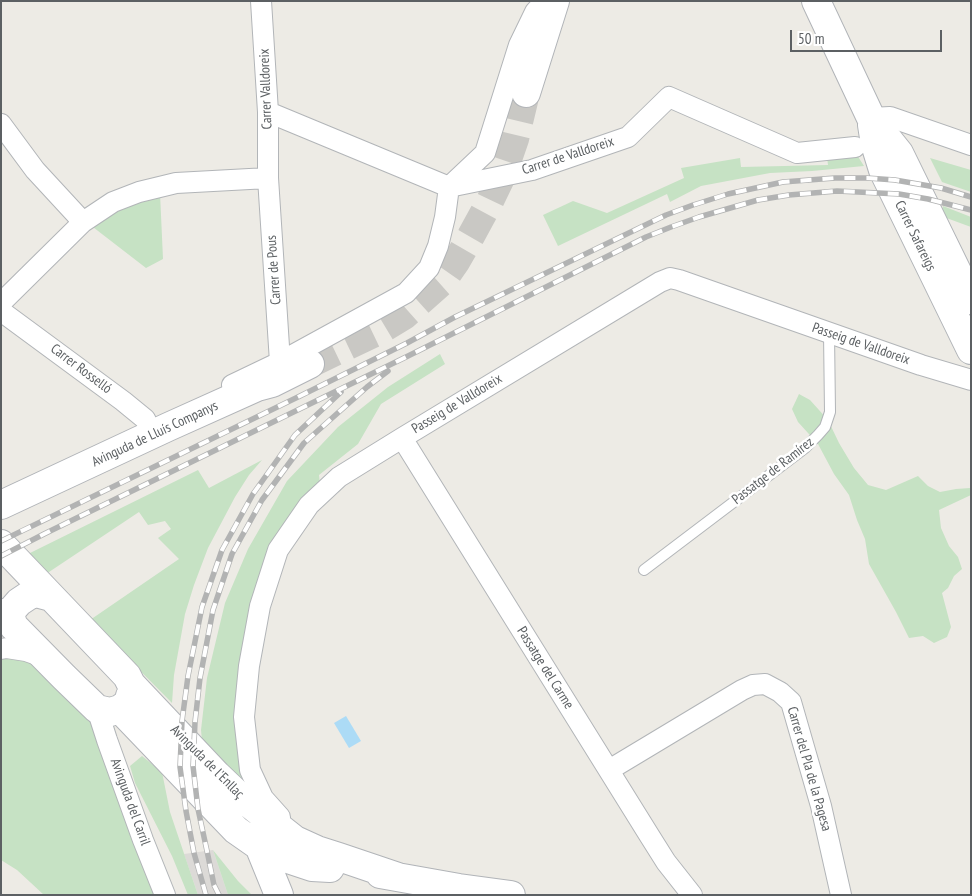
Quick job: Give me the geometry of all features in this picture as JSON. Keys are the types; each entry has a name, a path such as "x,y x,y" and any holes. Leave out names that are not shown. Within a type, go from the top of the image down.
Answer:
{"street":[{"name":"Carrer Valldoreix","path":"261,1 268,112 268,178"},
{"path":"161,431 175,413 280,362 406,292 429,268 438,246 449,187 485,153 519,45 535,12 545,1"},
{"path":"526,93 555,1"},
{"name":"Carrer Safareigs","path":"816,1 871,118 899,153 971,300"},
{"name":"Carrer de Valldoreix","path":"449,187 532,170 628,137 669,97 797,154 855,148"},
{"path":"268,112 449,187"},
{"path":"871,118 890,117 971,145"},
{"name":"Carrer Safareigs","path":"871,118 883,170 971,350"},
{"path":"1,124 36,170 83,222"},
{"path":"1,303 83,222 113,202 139,192 176,184 268,178"},
{"name":"Carrer de Pous","path":"268,178 280,362"},
{"name":"Passeig de Valldoreix","path":"320,859 263,798 250,770 244,717 249,666 260,606 278,550 309,505 339,477 660,282 670,278 921,365 971,380"},
{"name":"Carrer Rosselló","path":"1,311 161,431"},
{"name":"Avinguda de Lluís Companys","path":"1,506 310,364"},
{"name":"Passatge del Carme","path":"402,438 666,862 692,895"},
{"name":"Avinguda de l'Enllaç","path":"1,544 127,676 131,684 237,794 320,859 371,872 458,888 511,895"},
{"name":"Avinguda de l'Enllaç","path":"51,596 36,593 28,596 7,621 45,658 108,709 236,830 258,845 288,859 312,867 320,859"},
{"path":"108,709 128,702 131,684"},
{"name":"Carrer del Pla de la Pagesa","path":"609,770 742,690 765,684 780,692 791,702 822,806 841,895"},
{"name":"Avinguda del Carril","path":"108,709 143,840 165,895"},
{"path":"237,794 279,895"},
{"path":"228,822 252,870 269,895"},
{"path":"288,895 291,880 320,859"}],"lane":[{"name":"Passatge de Ramírez","path":"644,570 805,448 825,427 830,412 829,333"}],"shaded area":[{"path":"213,850 228,895 198,895 184,854"}],"green space":[{"path":"857,155 864,166 770,173 701,186 670,202 667,194 558,246 543,215 573,201 607,213 684,178 681,168 740,158 741,167 828,165 827,157"},
{"path":"930,158 971,170 971,192 942,182"},
{"path":"160,193 163,259 146,268 89,224 114,207"},
{"path":"943,206 971,217 971,227 941,216"},
{"path":"440,354 445,364 381,404 358,444 319,475 320,484 308,498 239,683 256,797 203,751 201,730 207,678 225,603 248,549 287,481 338,427 388,387"},
{"path":"799,394 810,400 828,420 854,468 868,485 886,490 918,476 928,486 940,492 970,488 971,495 939,510 941,528 949,546 958,557 962,569 954,576 948,588 942,593 951,627 947,637 934,643 923,636 909,638 869,564 865,539 849,495 834,474 818,444 798,422 792,409"},
{"path":"262,460 249,475 235,497 208,548 194,585 185,614 174,675 172,703 90,620 179,559 158,538 171,529 165,521 148,525 139,512 46,574 28,554 198,470 209,488"},
{"path":"1,649 15,649 81,696 165,895 44,895 17,870 1,860"},
{"path":"142,756 162,772 170,812 198,895 188,895 172,856 135,783 130,766"},
{"path":"213,850 238,881 252,895 228,895"}],"water":[{"path":"346,716 361,741 349,748 334,723"}],"tunnel":[{"path":"310,364 379,331 404,316 442,282 471,236 503,174 515,139 526,93"}],"railway":[{"path":"1,541 300,396 455,317 666,215 693,205 728,194 783,182 835,178 895,180 941,188 971,197"},
{"path":"1,556 646,237 699,217 758,200 837,191 899,194 971,210"},
{"path":"219,895 214,885 198,809 193,766 200,678 213,610 232,554 262,500 304,443 367,387 388,371"},
{"path":"206,895 194,853 180,767 182,721 188,676 202,607 222,550 253,494 295,435 341,392"}]}
